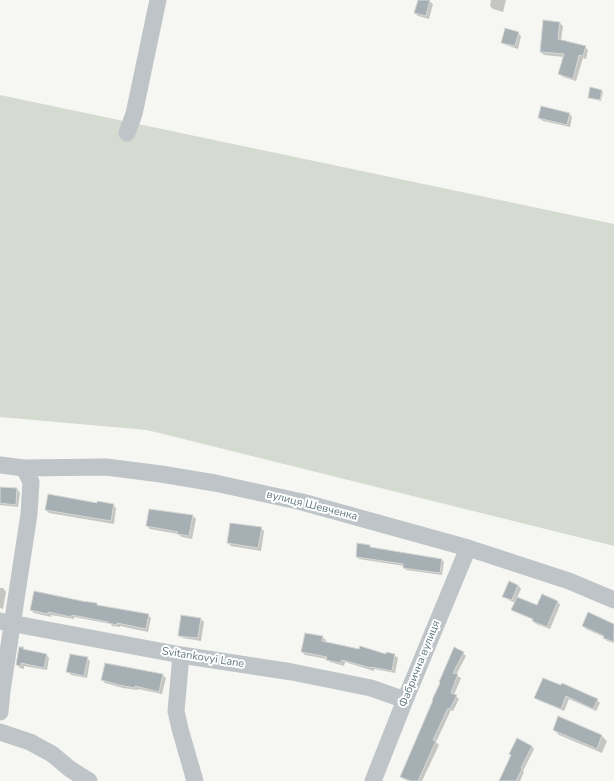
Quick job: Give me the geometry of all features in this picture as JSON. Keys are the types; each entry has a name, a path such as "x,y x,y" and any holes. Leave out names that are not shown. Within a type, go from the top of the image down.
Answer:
{"street":[{"path":"127,133 134,114 158,0"},
{"name":"вулиця Шевченка","path":"0,465 24,468 106,467 215,483 302,502 468,548 569,581 614,600"},
{"path":"0,712 6,622 29,514 32,482 24,468"},
{"name":"Фабрична вулиця","path":"373,781 468,548"},
{"name":"Svitankovyi Lane","path":"6,622 181,655 299,673 371,688 405,700"},
{"path":"181,655 176,711 195,781"},
{"path":"0,732 30,742 52,754 90,781"}],"shaded area":[{"path":"0,95 614,224 614,546 147,430 0,417"}],"building":[{"path":"418,0 430,0 426,16 414,13"},
{"path":"543,20 560,22 558,39 586,46 583,56 579,55 573,79 558,74 564,54 540,52"},
{"path":"505,28 519,32 515,46 501,43"},
{"path":"590,87 602,90 600,100 588,98"},
{"path":"541,106 570,113 567,125 538,118"},
{"path":"0,487 17,488 16,505 0,503"},
{"path":"48,494 97,503 97,501 114,504 111,521 45,510"},
{"path":"149,509 193,515 189,536 177,534 178,532 146,526"},
{"path":"230,523 262,527 258,548 227,543"},
{"path":"357,543 370,545 370,547 442,559 440,573 403,568 403,564 356,557"},
{"path":"509,581 518,585 512,600 502,597"},
{"path":"34,591 97,603 97,605 149,614 146,629 117,623 117,625 72,615 71,617 30,610"},
{"path":"542,594 558,601 547,627 532,621 533,619 511,610 517,597 537,605"},
{"path":"588,612 614,624 614,642 603,638 604,636 582,626"},
{"path":"181,615 201,618 198,638 178,636"},
{"path":"305,633 323,636 322,641 359,649 360,646 386,654 386,652 395,654 392,671 371,668 342,660 341,663 326,660 327,657 301,652"},
{"path":"19,647 24,647 23,649 47,654 44,668 21,663 21,666 16,665"},
{"path":"454,647 464,652 453,673 458,674 451,693 457,695 450,709 448,708 433,740 436,741 418,781 411,781 400,777 433,700"},
{"path":"70,654 88,657 84,676 66,672"},
{"path":"105,663 163,674 159,692 135,686 135,688 119,685 101,680"},
{"path":"543,678 561,685 562,683 598,699 593,709 566,696 561,709 534,698"},
{"path":"558,716 602,735 597,749 553,730"},
{"path":"517,738 532,746 516,781 499,781 511,755 509,754"}]}
